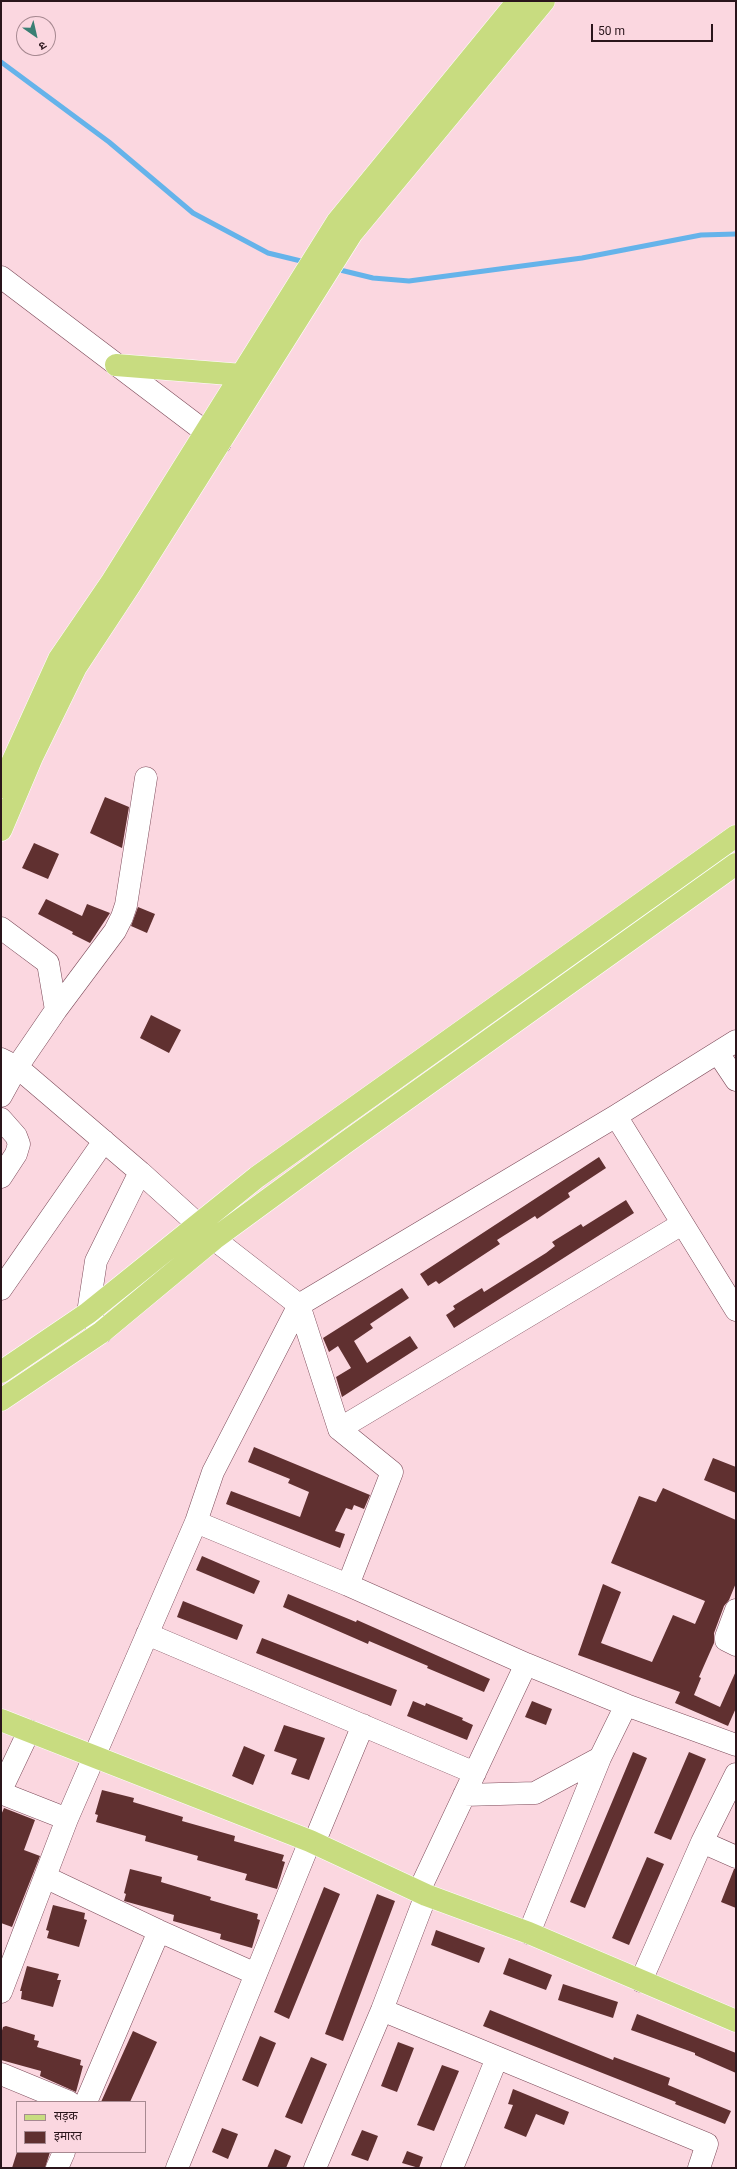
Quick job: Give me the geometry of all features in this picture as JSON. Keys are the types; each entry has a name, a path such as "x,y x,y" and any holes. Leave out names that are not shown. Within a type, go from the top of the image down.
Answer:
{"main road":[{"path":"1,787 59,659 212,438 344,228 518,1"},
{"path":"344,228 544,1"},
{"path":"116,365 252,376"},
{"path":"1,830 32,757 76,667 212,438"},
{"path":"1,1372 88,1312 257,1176 736,836"},
{"path":"1,1400 102,1332 214,1239 550,996 736,864"},
{"path":"1,1720 312,1842 423,1893 529,1933 736,2021"}],"street":[{"path":"1,277 212,438"},
{"path":"1,1096 9,1063 56,1010 115,931 122,917 126,905 146,778"},
{"path":"1,928 48,963 56,1010"},
{"path":"537,978 550,996"},
{"path":"3,1980 93,1757 196,1522 213,1472 299,1305 616,1116 727,1047 736,1080"},
{"path":"9,1063 104,1141 196,1224 299,1305 339,1429 392,1472 348,1585"},
{"path":"616,1116 736,1310"},
{"path":"1,1119 16,1136 19,1144 16,1154 1,1177"},
{"path":"1,1289 104,1141"},
{"path":"102,1332 88,1312 96,1261 140,1172"},
{"path":"339,1429 682,1224"},
{"path":"196,1522 348,1585 526,1664 626,1705 736,1744"},
{"path":"736,1610 726,1640 736,1645"},
{"path":"148,1634 475,1773"},
{"path":"314,2168 382,2010 423,1893 464,1795 526,1664"},
{"path":"529,1933 600,1758 626,1705"},
{"path":"177,2168 256,1974 363,1725"},
{"path":"29,1731 1,1792 67,1819"},
{"path":"464,1795 535,1793 600,1758"},
{"path":"641,1981 702,1842 736,1774"},
{"path":"702,1842 736,1857"},
{"path":"45,1877 159,1931 256,1974"},
{"path":"86,2101 159,1931"},
{"path":"382,2010 707,2144 699,2168"},
{"path":"452,2168 497,2058"},
{"path":"1,2074 67,2101"},
{"path":"57,2168 64,2153"}],"building":[{"path":"105,797 129,807 122,848 90,833"},
{"path":"34,843 59,854 48,879 22,868"},
{"path":"46,899 82,916 87,904 110,913 90,943 72,934 73,932 38,914"},
{"path":"138,907 155,914 147,933 131,926"},
{"path":"151,1015 181,1030 169,1053 140,1038"},
{"path":"599,1157 606,1168 568,1193 570,1197 537,1219 535,1216 497,1240 500,1244 439,1284 436,1281 428,1286 420,1274"},
{"path":"626,1200 634,1213 454,1328 446,1315 455,1309 453,1306 482,1288 484,1292 546,1253 555,1246 552,1242 581,1224 583,1227"},
{"path":"402,1288 409,1298 370,1324 373,1328 354,1341 367,1363 410,1336 418,1348 342,1397 336,1377 351,1368 338,1346 329,1352 323,1338"},
{"path":"254,1447 370,1495 364,1509 354,1505 352,1510 346,1508 335,1531 345,1534 340,1548 226,1504 231,1491 300,1517 309,1492 288,1483 290,1479 248,1462"},
{"path":"713,1458 736,1467 736,1493 704,1480"},
{"path":"663,1488 736,1520 736,1583 729,1600 724,1606 714,1633 714,1643 699,1677 701,1678 694,1695 720,1707 736,1671 736,1708 728,1726 675,1703 680,1692 578,1655 603,1584 621,1592 601,1643 652,1662 673,1615 695,1624 705,1601 611,1563 639,1496 656,1502"},
{"path":"202,1556 260,1581 254,1594 196,1570"},
{"path":"288,1594 356,1622 357,1620 490,1679 484,1692 369,1641 368,1644 283,1607"},
{"path":"183,1601 243,1625 237,1640 177,1617"},
{"path":"262,1638 397,1690 391,1706 256,1653"},
{"path":"413,1701 425,1706 426,1703 463,1718 462,1720 473,1725 467,1740 407,1716"},
{"path":"532,1701 552,1709 546,1725 525,1717"},
{"path":"284,1725 325,1738 309,1780 291,1774 297,1759 274,1751"},
{"path":"244,1746 265,1755 253,1785 232,1776"},
{"path":"633,1752 647,1758 585,1908 570,1902"},
{"path":"689,1752 706,1759 671,1840 654,1833"},
{"path":"102,1790 134,1798 133,1802 183,1817 182,1821 235,1836 234,1841 284,1855 282,1861 285,1862 277,1889 245,1880 247,1874 197,1860 198,1856 145,1841 146,1836 96,1822 98,1815 95,1814"},
{"path":"4,1808 35,1820 24,1850 40,1856 12,1927 1,1923 1,1815"},
{"path":"647,1857 664,1864 629,1945 612,1938"},
{"path":"130,1869 162,1877 161,1882 211,1897 210,1900 258,1914 257,1919 260,1920 252,1948 220,1939 221,1934 173,1921 174,1915 124,1901 126,1894 124,1893"},
{"path":"734,1869 736,1869 736,1908 721,1902"},
{"path":"324,1887 340,1894 289,2019 274,2012"},
{"path":"377,1894 395,1901 343,2041 325,2034"},
{"path":"53,1905 85,1913 84,1919 87,1920 79,1947 47,1938 49,1931 46,1930"},
{"path":"436,1930 485,1948 479,1963 431,1945"},
{"path":"509,1958 552,1975 546,1990 503,1974"},
{"path":"27,1966 59,1974 57,1980 61,1980 53,2007 21,1999 22,1991 20,1991"},
{"path":"563,1984 618,2002 613,2018 558,2000"},
{"path":"490,2010 613,2060 614,2057 670,2078 668,2085 731,2111 725,2124 675,2104 676,2102 483,2026"},
{"path":"637,2014 736,2053 736,2073 695,2055 695,2053 631,2030"},
{"path":"6,2026 35,2035 34,2040 39,2041 37,2047 81,2060 80,2065 83,2066 76,2092 40,2076 41,2071 1,2060 1,2034 3,2027"},
{"path":"133,2031 157,2042 130,2101 101,2101"},
{"path":"260,2036 276,2043 258,2087 242,2080"},
{"path":"398,2042 414,2048 397,2092 381,2086"},
{"path":"311,2057 327,2064 302,2124 285,2117"},
{"path":"442,2065 459,2071 434,2131 417,2125"},
{"path":"513,2089 569,2112 564,2125 536,2114 526,2137 504,2128 513,2105 508,2104"},
{"path":"222,2128 238,2134 228,2159 212,2152"},
{"path":"362,2130 378,2136 368,2161 351,2155"},
{"path":"275,2149 291,2156 286,2168 267,2168"},
{"path":"407,2151 423,2157 419,2168 402,2163"},
{"path":"17,2153 50,2153 45,2168 12,2168"}],"waterway":[{"path":"1,62 109,142 193,213 268,253 305,262"},
{"path":"336,269 373,278 409,281 582,258 701,235 736,234"}]}
